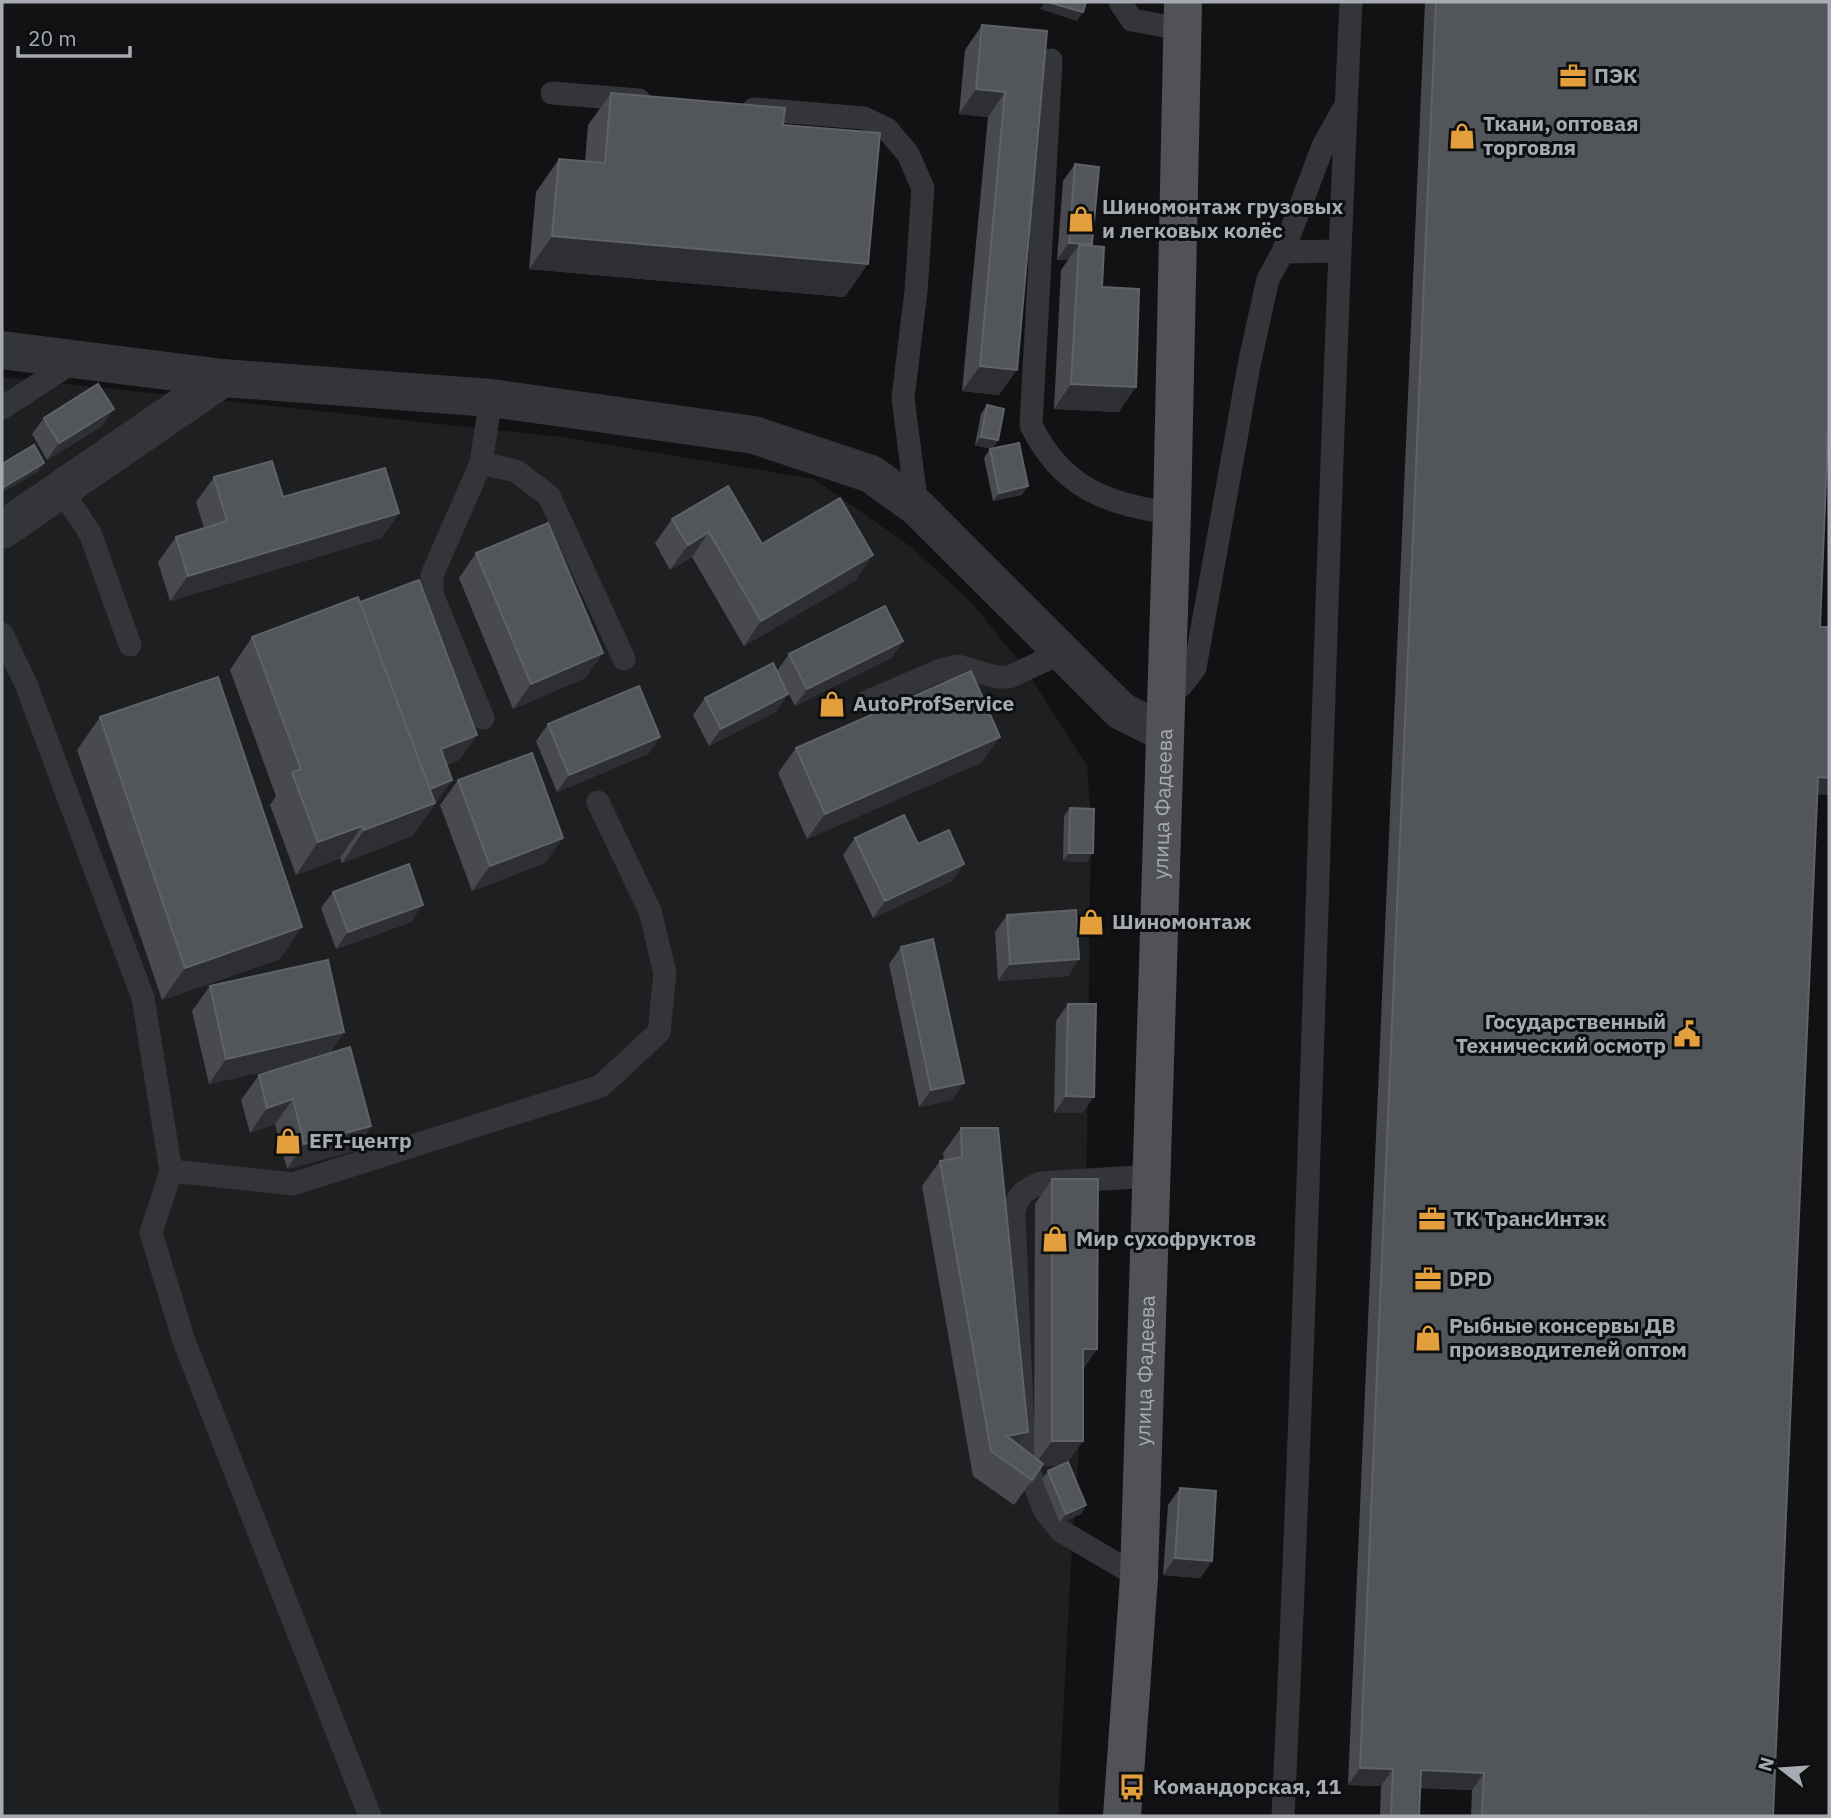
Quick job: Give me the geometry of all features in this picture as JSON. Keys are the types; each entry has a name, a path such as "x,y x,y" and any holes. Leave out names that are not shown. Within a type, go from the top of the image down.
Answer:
{"main road":[{"name":"улица Фадеева","path":"1122,1816 1139,1577 1172,513 1183,15"}],"street":[{"path":"2,350 223,378 491,398 754,435 871,474 917,506 1121,711 1165,733"},
{"path":"2,530 223,378"}],"lane":[{"path":"1120,2 1132,20 1183,15"},
{"path":"1283,1816 1296,1528 1339,251 1351,2"},
{"path":"1051,60 1031,425 1045,454 1082,486 1127,507 1172,513"},
{"path":"552,93 660,102"},
{"path":"1166,690 1181,686 1195,668 1250,360 1268,279 1283,252 1323,146 1346,104"},
{"path":"728,107 864,118 887,129 908,154 923,188 916,291 903,398 917,506"},
{"path":"1283,252 1339,251"},
{"path":"2,408 76,360"},
{"path":"483,718 432,594 432,575 481,463 491,398"},
{"path":"481,463 516,471 549,496 624,659"},
{"path":"62,491 90,533 130,645"},
{"path":"2,634 26,684 143,998 171,1171 151,1233 184,1340 370,1816"},
{"path":"866,702 941,670 958,666 996,677 1009,677 1063,652"},
{"path":"171,1171 293,1184 601,1086 659,1032 665,973 650,911 598,802"},
{"path":"1139,1577 1061,1531 1045,1511 1024,1460 1014,1214 1015,1200 1024,1190 1041,1183 1152,1176"}],"shaded area":[{"path":"2,377 561,437 814,479 910,546 971,602 1024,667 1087,766 1091,820 1084,1378 1058,1816 2,1816"}],"building":[{"path":"1048,2 1086,2 1083,12"},
{"path":"1436,2 1829,2 1829,409 1820,627 1829,627 1829,778 1818,777 1773,1816 1482,1815 1484,1773 1421,1770 1419,1816 1391,1816 1393,1769 1360,1768"},
{"path":"982,25 1047,31 1017,370 980,366 1005,92 976,89"},
{"path":"611,93 785,108 783,125 880,133 868,264 552,236 559,159 605,163"},
{"path":"1075,164 1099,167 1092,244 1069,243"},
{"path":"1079,245 1104,247 1102,287 1139,289 1136,387 1071,384"},
{"path":"98,384 114,409 59,443 44,418"},
{"path":"987,405 1004,409 998,440 981,437"},
{"path":"1019,443 1028,486 999,493 990,449"},
{"path":"34,445 44,463 2,488 2,464"},
{"path":"272,461 283,497 385,468 399,513 188,576 176,537 227,521 214,477"},
{"path":"728,486 762,544 840,498 873,555 761,621 709,532 688,545 672,519"},
{"path":"548,523 603,653 531,684 476,553"},
{"path":"419,580 477,735 441,749 452,780 430,789 360,602"},
{"path":"358,597 435,803 364,830 362,826 318,842 292,772 301,769 252,637"},
{"path":"885,606 903,641 807,689 789,654"},
{"path":"773,663 788,694 721,729 705,698"},
{"path":"971,671 1000,737 825,814 796,748"},
{"path":"218,677 302,927 185,968 100,717"},
{"path":"639,686 660,737 569,775 548,724"},
{"path":"532,753 563,838 490,866 458,780"},
{"path":"1070,808 1094,809 1093,853 1069,853"},
{"path":"904,815 918,844 949,830 964,864 885,901 855,838"},
{"path":"409,864 423,905 348,932 333,892"},
{"path":"1076,910 1079,959 1010,964 1007,915"},
{"path":"933,939 964,1083 931,1090 901,947"},
{"path":"328,960 344,1032 226,1059 210,986"},
{"path":"1068,1004 1096,1004 1094,1097 1066,1096"},
{"path":"350,1047 371,1126 304,1144 293,1099 267,1108 259,1075"},
{"path":"961,1128 998,1128 1028,1432 1007,1436 1043,1464 1032,1480 991,1451 940,1161 962,1157"},
{"path":"1052,1179 1098,1179 1097,1349 1083,1349 1083,1441 1052,1441"},
{"path":"1068,1462 1086,1505 1066,1514 1048,1471"},
{"path":"1180,1488 1216,1491 1212,1561 1175,1558"}],"place":[{"name":"ПЭК","path":"1573,76"},
{"name":"Ткани, оптовая торговля","path":"1462,136"},
{"name":"Шиномонтаж грузовых и легковых колёс","path":"1081,219"},
{"name":"AutoProfService","path":"832,704"},
{"name":"Шиномонтаж","path":"1091,922"},
{"name":"Государственный Технический осмотр","path":"1687,1034"},
{"name":"EFI-центр","path":"288,1141"},
{"name":"ТК ТрансИнтэк","path":"1432,1219"},
{"name":"Мир сухофруктов","path":"1055,1239"},
{"name":"DPD","path":"1428,1279"},
{"name":"Рыбные консервы ДВ производителей оптом","path":"1428,1338"},
{"name":"Командорская, 11","path":"1132,1787"}]}
